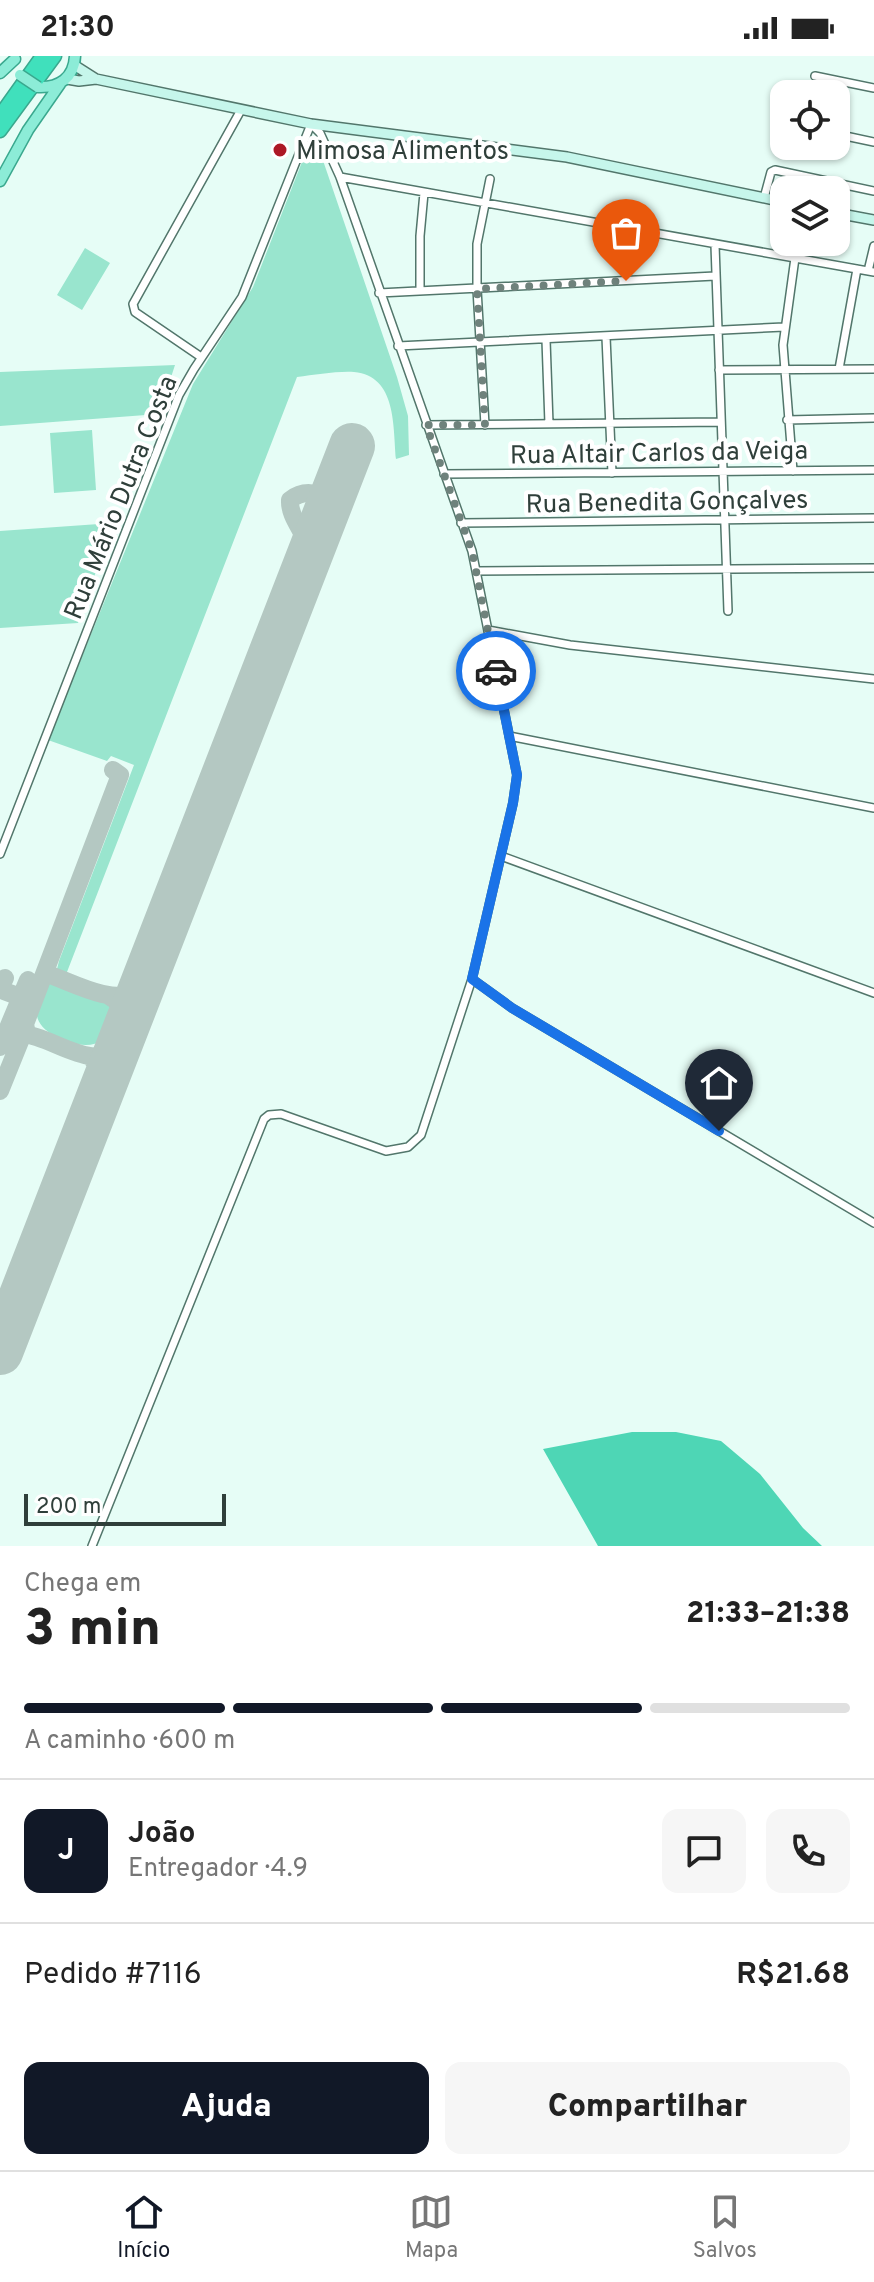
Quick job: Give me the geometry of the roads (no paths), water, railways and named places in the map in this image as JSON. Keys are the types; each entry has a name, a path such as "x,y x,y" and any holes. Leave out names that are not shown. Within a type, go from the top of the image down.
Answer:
{"highway":[{"path":"0,115 42,56"},
{"path":"0,131 55,56"}],"main road":[{"path":"0,73 15,57"},
{"path":"15,57 20,75 38,87 63,81"},
{"path":"0,181 28,130 77,60"}],"street":[{"path":"77,60 96,79"},
{"path":"815,76 874,88"},
{"path":"63,81 96,79 311,124 567,157 770,199"},
{"name":"Rua Mário Dutra Costa","path":"0,854 179,395 201,357 135,312 133,304 241,110"},
{"path":"92,1546 264,1119 274,1113 281,1114 386,1151 408,1147 421,1135 472,979 513,803 517,775 476,571 340,177 320,133 311,124"},
{"path":"201,357 242,297 311,124"},
{"path":"850,137 874,142"},
{"path":"764,198 771,172 775,170 874,191"},
{"path":"340,177 871,272 874,246"},
{"path":"485,425 477,244 490,179"},
{"path":"420,291 424,193"},
{"path":"850,216 874,220"},
{"path":"715,245 728,611"},
{"path":"793,471 787,420 784,327 795,258"},
{"path":"839,369 857,269"},
{"path":"379,293 715,276"},
{"path":"398,346 784,327"},
{"path":"606,337 612,473"},
{"path":"546,340 549,424"},
{"path":"719,370 874,369"},
{"path":"787,420 874,418"},
{"path":"426,425 721,422"},
{"name":"Rua Altair Carlos da Veiga","path":"444,474 874,470"},
{"name":"Rua Benedita Gonçalves","path":"461,523 874,518"},
{"path":"476,571 874,568"},
{"path":"488,630 570,645 874,679"},
{"path":"509,736 874,808"},
{"path":"501,856 874,993"},
{"path":"472,979 512,1008 874,1223"}],"place":[{"name":"Mimosa Alimentos","path":"280,150"}]}
